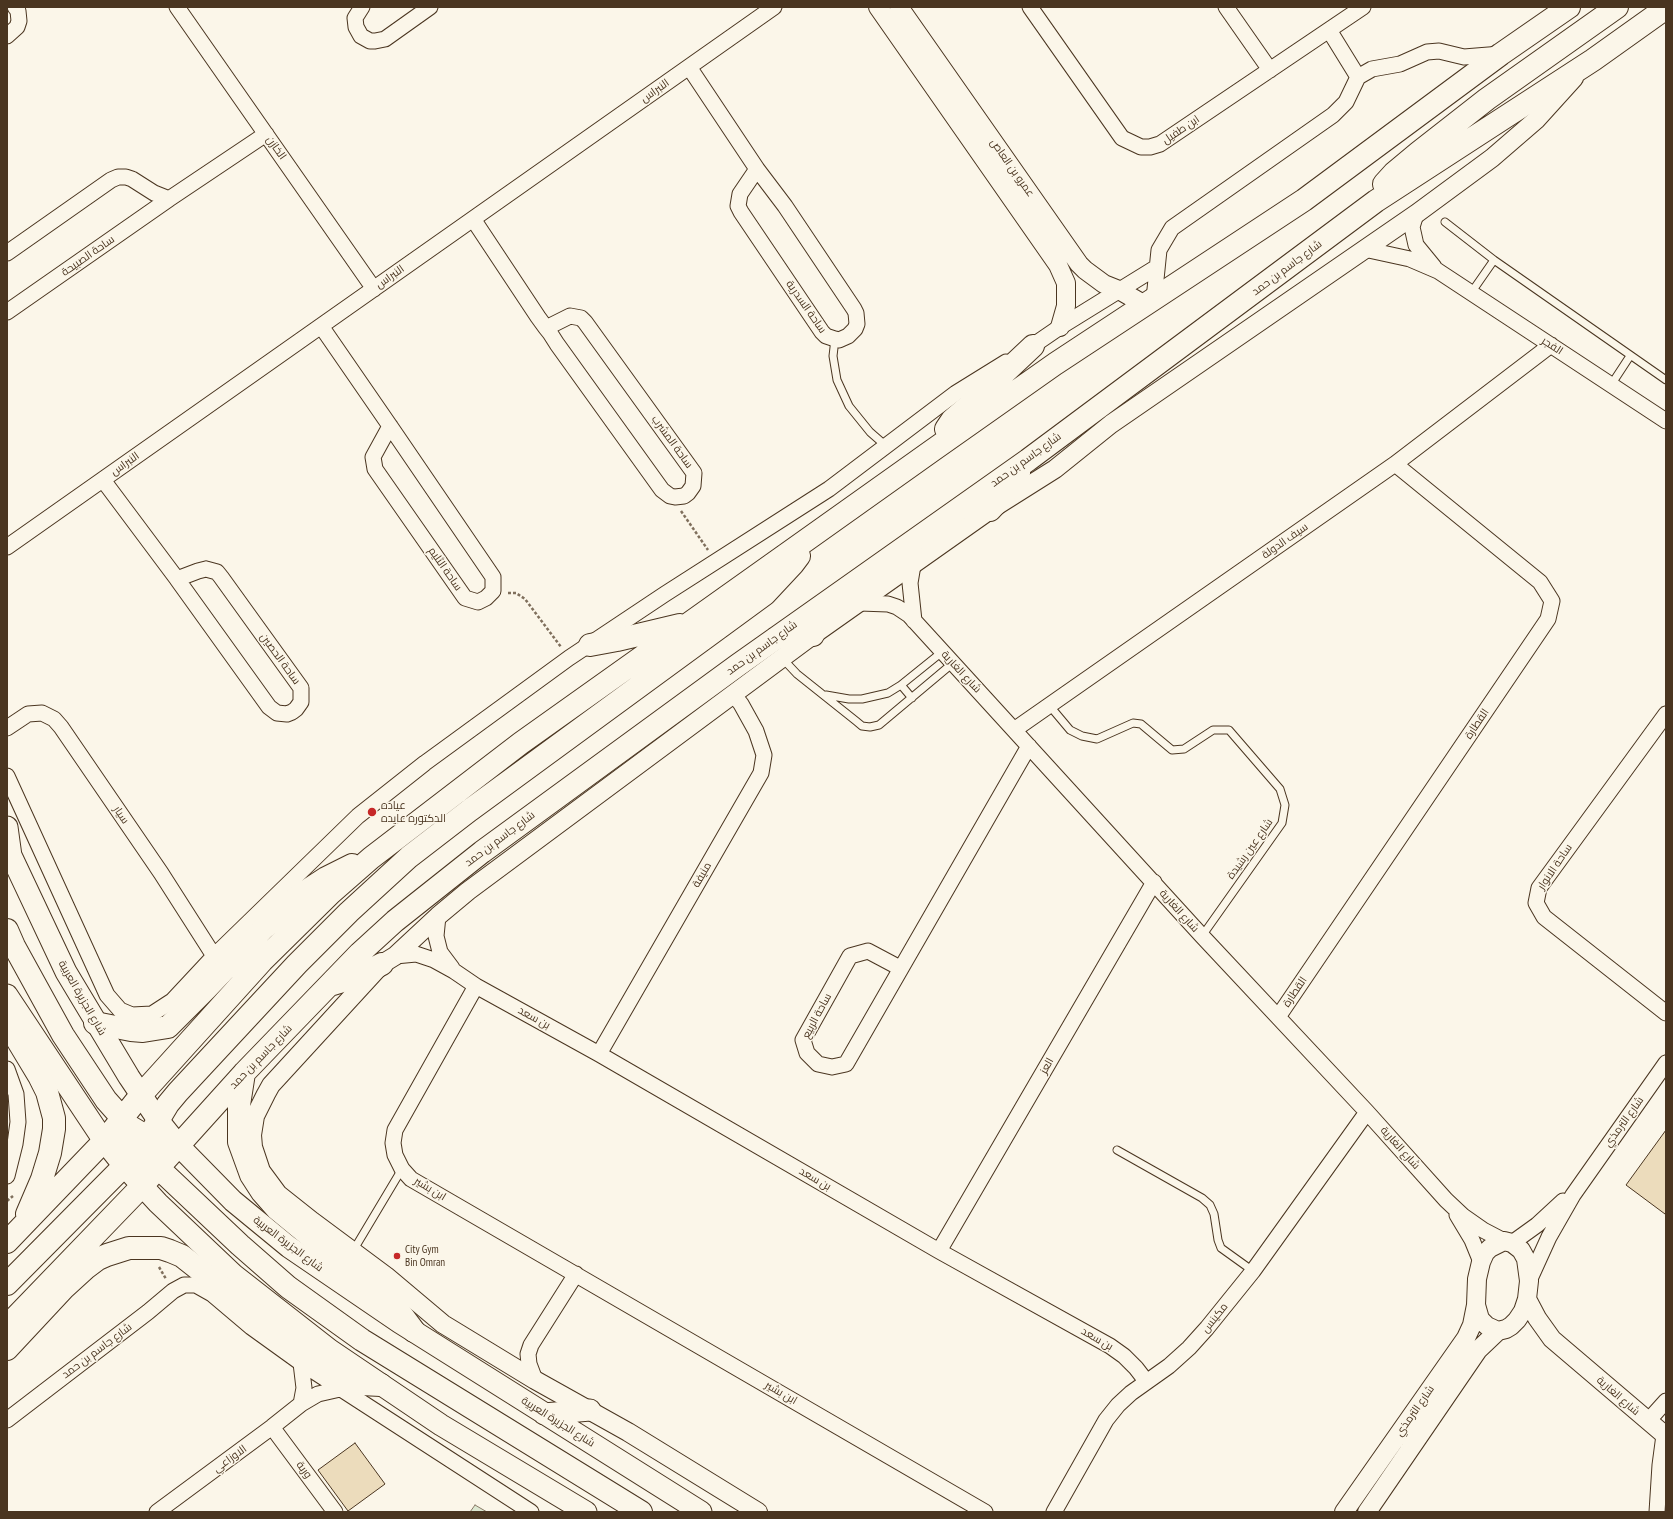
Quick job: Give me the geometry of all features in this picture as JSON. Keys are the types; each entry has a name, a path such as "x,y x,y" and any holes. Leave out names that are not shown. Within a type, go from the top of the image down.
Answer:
{"main road":[{"path":"1376,201 1383,186 1390,177 1418,153 1487,100 1617,7"},
{"name":"شارع جاسم بن حمد","path":"140,1143 178,1145 244,1073 360,953 395,921 482,852 779,648 1028,460 1376,201 1593,60 1666,8"},
{"path":"582,1511 441,1425 381,1385 330,1350 234,1275 142,1186 140,1096 262,961 331,893 372,858 521,743 1055,364 1304,200 1564,9"},
{"path":"933,450 952,420 1033,346"},
{"path":"990,510 1004,495 1028,460"},
{"path":"7,1284 140,1143 178,1092 297,964 377,886 409,857 470,810 764,594 793,564 812,537"},
{"path":"590,645 692,622"},
{"path":"779,648 813,635"},
{"name":"شارع الجزيرة العربية","path":"7,827 9,851 66,972 140,1096 140,1143 178,1145 234,1201 289,1247 414,1331 701,1512"},
{"path":"95,1022 131,1030 144,1031 168,1026 207,988 263,929 297,897 326,878 347,867 372,858"},
{"path":"7,930 14,946 63,1035 83,1067 140,1143 240,1245 288,1287 362,1340 641,1512"},
{"path":"330,985 359,976 388,960"},
{"path":"7,995 104,1141"},
{"path":"7,1024 39,1076 47,1092 54,1118 54,1129 48,1159 42,1179 22,1226"},
{"path":"244,1073 239,1105 239,1142 251,1175 262,1192 277,1209 396,1307 414,1331"},
{"path":"7,1242 104,1141 140,1143"},
{"path":"7,1326 142,1186"},
{"path":"7,1349 63,1289 98,1259 129,1248 161,1248 182,1256 263,1320 343,1375 361,1384 381,1385"},
{"path":"544,1414 590,1410"}],"street":[{"path":"7,36 17,27 19,21 18,10 15,7"},
{"name":"الخازن","path":"177,7 374,289"},
{"path":"362,7 356,18 356,27 361,36 370,41 384,38 430,7"},
{"name":"النبراس","path":"7,547 774,7"},
{"name":"عمرو بن العاص","path":"878,7 1058,265 1066,283 1066,306 1060,327"},
{"name":"عمرو بن العاص","path":"899,7 1085,270 1104,284 1150,302"},
{"name":"ابن طفيل","path":"1030,7 1122,138 1141,147 1150,147 1160,144 1363,7"},
{"path":"1226,7 1270,70"},
{"path":"1329,30 1358,77"},
{"path":"1150,302 1159,250 1172,228 1333,115 1346,102 1358,77 1372,69 1413,60 1427,52 1439,51 1464,57 1501,54"},
{"name":"شارع جاسم بن حمد","path":"813,635 990,510 1055,470 1111,424 1416,214 1499,153 1536,120 1593,60"},
{"name":"ساحة السدرية","path":"689,67 856,313 857,324 852,333 844,338 835,339 826,336 822,332 741,212 738,206 740,194 757,169"},
{"name":"ساحة الصبيحة","path":"7,312 266,134"},
{"path":"7,252 111,180 118,177 132,179 154,193 169,200"},
{"path":"1020,210 1035,200"},
{"name":"الفجر","path":"1416,214 1412,227 1416,245 1422,254 1438,270 1666,421"},
{"path":"473,219 546,328 662,490 670,496"},
{"name":"الفجر","path":"1364,249 1410,259 1438,270"},
{"path":"7,776 107,995 120,1010 132,1015 143,1016 152,1014 172,1001 214,956 358,816 425,763 569,658 829,488 956,393 1157,267"},
{"name":"ساحة المشرب","path":"546,328 570,316 581,318 585,322 694,473 693,486 688,493 680,497 670,496"},
{"path":"321,326 493,576 494,586 490,595"},
{"name":"سيف الدولة","path":"1014,730 1395,464 1551,345"},
{"name":"ساحة الثليم","path":"390,426 373,457 375,469 465,598 478,602 490,595"},
{"name":"القطارة","path":"1278,1017 1548,619 1552,601 1540,582 1395,464"},
{"name":"ساحة الحصين","path":"103,480 178,580 269,707 272,710 282,714 287,714 296,709 302,697 301,688 221,577 216,572 206,569 198,570 178,580"},
{"path":"913,565 910,583 914,621"},
{"name":"شارع الغارية","path":"860,603 880,603 892,605 903,610 1446,1200 1463,1216 1482,1230 1508,1242"},
{"name":"شارع جاسم بن حمد","path":"353,1252 312,1222 278,1194 261,1171 253,1147 252,1135 255,1116 271,1085 388,960 438,916 468,891 733,694 779,648"},
{"name":"منيفة","path":"599,1054 761,773 764,755 756,731 741,704 733,694"},
{"name":"سيار","path":"7,728 28,714 42,714 54,719 161,873 214,956"},
{"name":"ساحة الانوار","path":"1666,714 1539,888 1536,903 1544,917 1666,1013"},
{"name":"ساحة الربيع","path":"900,968 868,951 850,956 803,1040 807,1053 818,1064 832,1067 846,1064 1029,746"},
{"name":"العز","path":"939,1251 1154,882"},
{"path":"438,916 436,936 440,952 454,971"},
{"path":"388,960 416,954 434,960 454,971"},
{"name":"بن سعد","path":"454,971 476,986 599,1054 939,1251 1110,1346 1128,1360 1146,1381"},
{"name":"ابن بشير","path":"476,986 395,1130 393,1143 396,1156 402,1169 411,1179 985,1512"},
{"name":"شارع الترمذي","path":"1528,1290 1556,1222 1581,1181 1666,1063"},
{"path":"7,1069 16,1094 18,1122 15,1144 7,1176"},
{"name":"مكينس","path":"1054,1512 1106,1420 1118,1405 1146,1381 1169,1366 1189,1348 1253,1271 1366,1112"},
{"name":"شارع الترمذي","path":"1508,1242 1549,1214 1581,1181"},
{"name":"شارع الغارية","path":"1446,1200 1466,1229 1481,1262"},
{"path":"1508,1242 1521,1250 1526,1258 1528,1290 1523,1311 1517,1320 1505,1328 1487,1326 1480,1319 1476,1305 1477,1279 1481,1262 1490,1248 1508,1242"},
{"path":"353,1252 443,1324 535,1380 628,1432 758,1512"},
{"path":"535,1380 529,1364 528,1354 532,1345 576,1274"},
{"name":"شارع جاسم بن حمد","path":"7,1420 148,1312 173,1291 188,1285 199,1286 212,1294 251,1327 301,1363"},
{"name":"شارع الغارية","path":"1528,1290 1537,1318 1552,1339"},
{"name":"شارع الترمذي","path":"1344,1512 1466,1338 1472,1325 1476,1305"},
{"name":"شارع الغارية","path":"1505,1328 1540,1332 1552,1339 1665,1436"},
{"name":"شارع الترمذي","path":"1367,1512 1478,1350 1505,1328"},
{"path":"301,1363 531,1512"},
{"path":"301,1363 304,1388 301,1404"},
{"name":"الاوزاعي","path":"157,1512 301,1404 318,1394 340,1389"},
{"path":"1648,1421 1666,1401"},
{"name":"وربة","path":"272,1427 335,1512"},
{"path":"1657,1512 1660,1465 1665,1436"}],"lane":[{"path":"1445,222 1494,260 1666,380"},
{"path":"1471,293 1494,260"},
{"path":"835,339 833,356 837,380 849,406 870,432 886,446"},
{"path":"1611,385 1630,356"},
{"path":"779,648 797,674 862,726 870,727 882,723 953,663"},
{"path":"823,695 849,699 862,699 888,693 901,685 942,652"},
{"path":"901,685 912,698"},
{"name":"شارع عين رشيدة","path":"1050,705 1070,730 1082,736 1097,739 1133,722 1141,724 1172,750 1184,749 1213,730 1229,730 1280,790 1285,805 1282,824 1202,936"},
{"path":"1117,1150 1202,1198 1210,1205 1214,1214 1218,1240 1221,1248 1253,1271"},
{"path":"353,1252 402,1169"}],"path":[{"path":"670,496 716,561"},
{"path":"490,595 516,593 521,595 569,658"}],"green space":[{"path":"475,1505 487,1512 470,1512"}],"building":[{"path":"1666,1130 1666,1212 1665,1214 1626,1185"},
{"path":"355,1443 385,1484 348,1511 318,1470"}],"place":[{"name":"عياده الدكتوره عايده","path":"372,812"},
{"name":"City Gym Bin Omran","path":"397,1256"}]}
